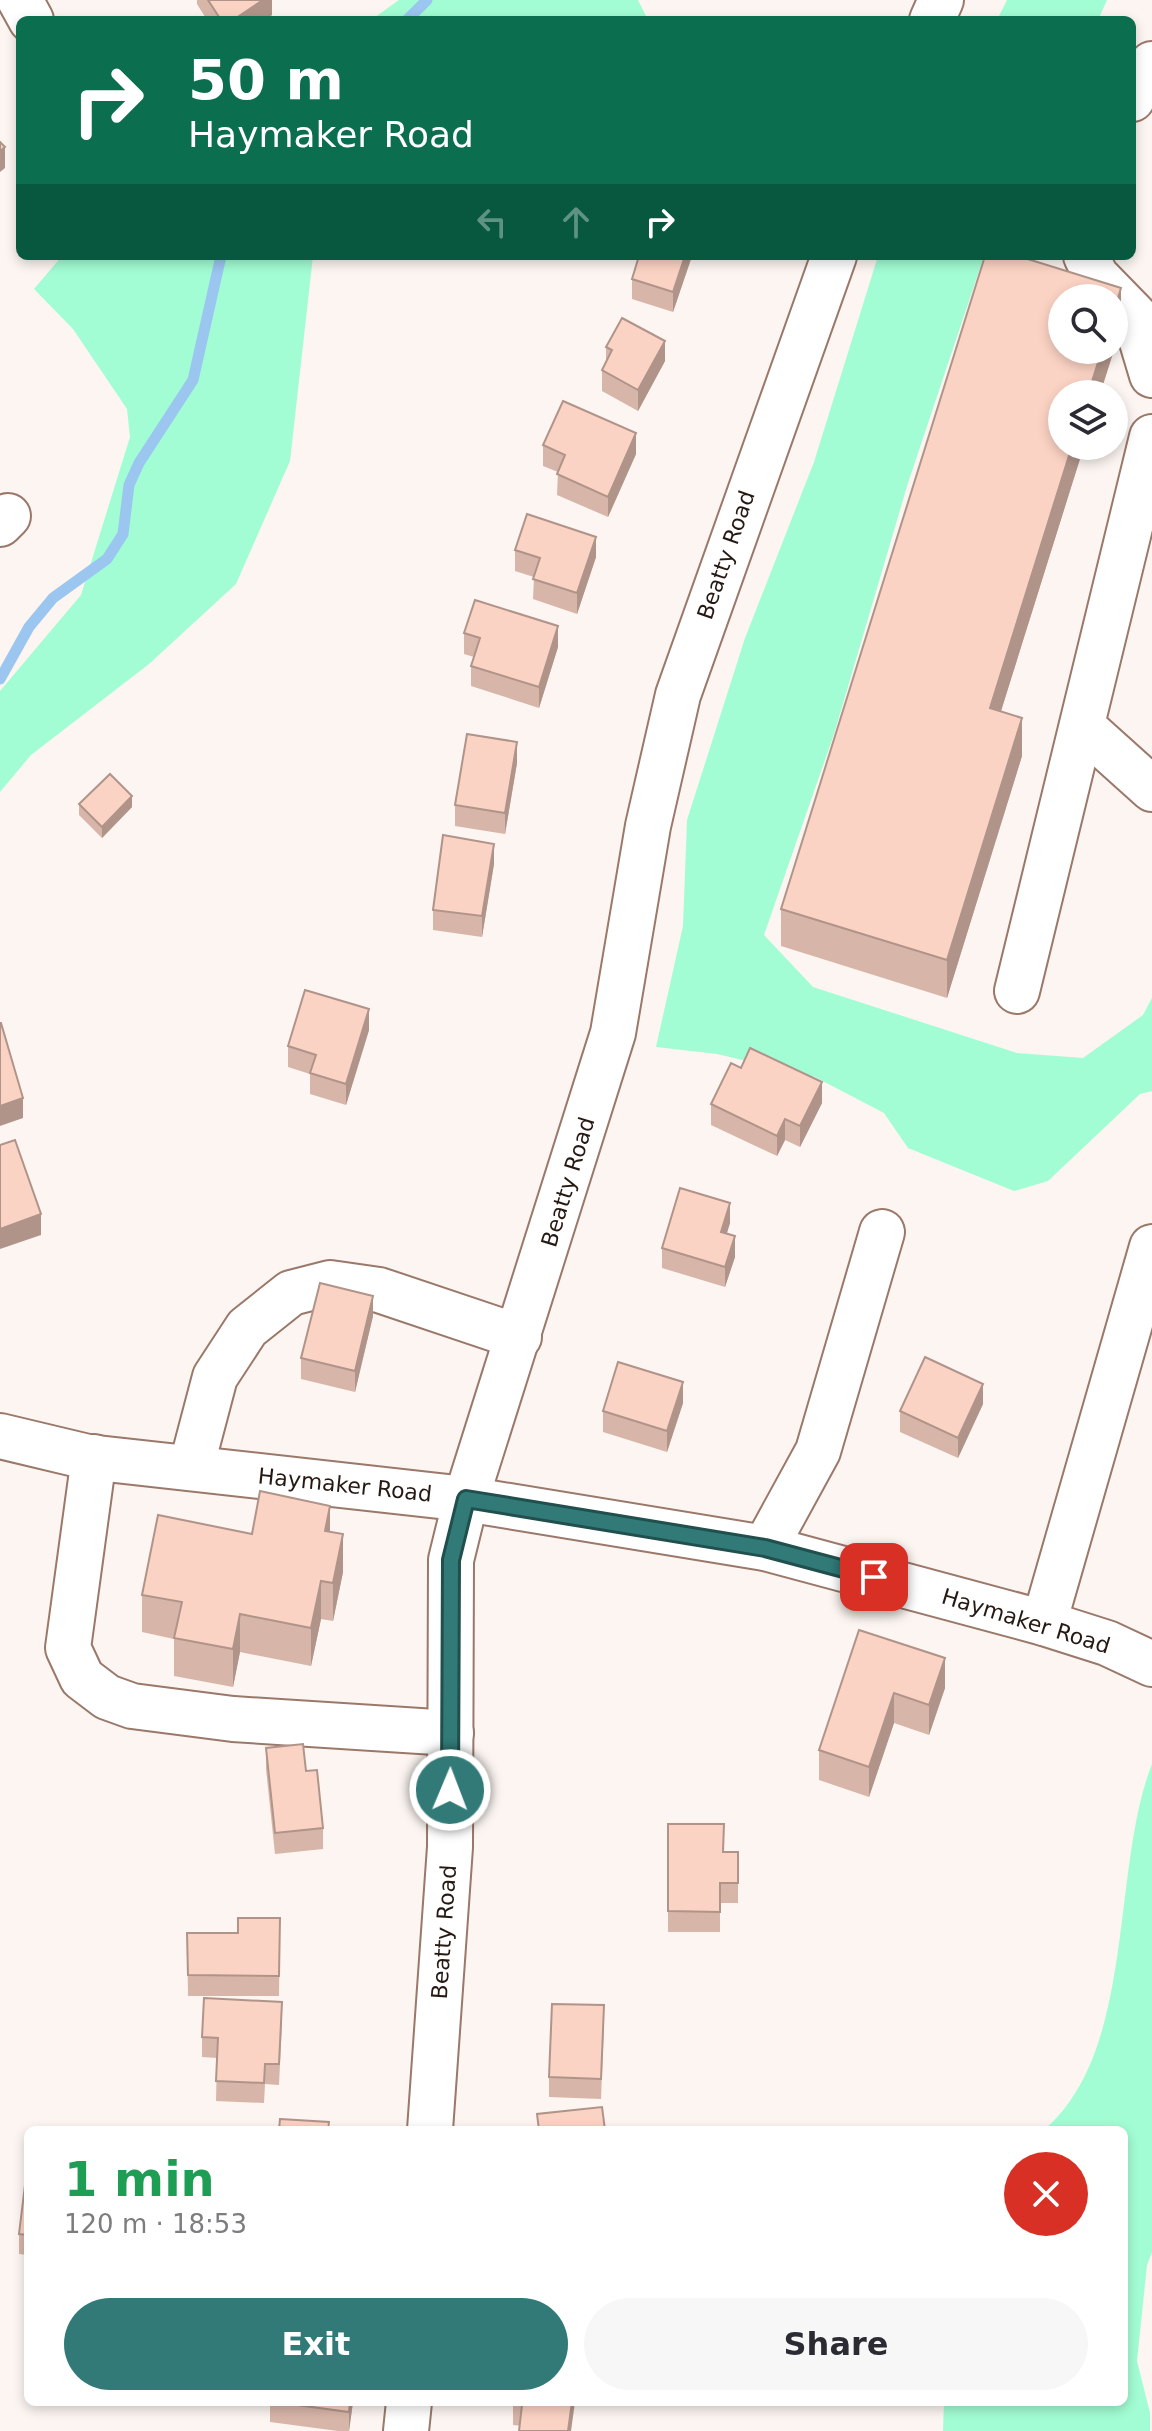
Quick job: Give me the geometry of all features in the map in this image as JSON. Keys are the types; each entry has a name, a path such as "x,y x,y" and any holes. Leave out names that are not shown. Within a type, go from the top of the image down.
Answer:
{"street":[{"path":"1136,92 1152,64"},
{"name":"Beatty Road","path":"430,2126 450,1847 451,1560 466,1499 613,1033 648,826 678,695 833,260"},
{"path":"1088,260 1096,276 1134,315 1152,375"},
{"path":"1017,991 1152,437"},
{"path":"1082,726 1152,789"},
{"path":"765,1548 818,1451 882,1232"},
{"path":"1044,1623 1150,1265"},
{"path":"191,1468 215,1377 247,1328 291,1293 330,1283 379,1290 519,1337"},
{"name":"Haymaker Road","path":"0,1436 94,1457 466,1499 765,1548 1044,1623 1107,1643 1152,1664"},
{"path":"94,1457 68,1648 82,1678 107,1697 132,1706 233,1719 451,1733"},
{"path":"406,2431 409,2406"}],"green space":[{"path":"399,0 638,0 646,16 377,16"},
{"path":"1007,0 1107,0 1100,16 999,16"},
{"path":"59,260 313,260 290,461 236,584 149,664 31,755 0,792 0,691 81,595 130,437 127,409 73,329 34,289"},
{"path":"877,260 983,260 908,483 834,734 764,935 813,987 1017,1053 1083,1058 1143,1015 1152,998 1152,1091 1140,1094 1048,1181 1014,1191 908,1148 884,1113 815,1077 717,1054 656,1047 683,926 687,820 745,638 814,462"},
{"path":"1152,1764 1152,2252 1147,2265 1137,2361 1150,2413 1150,2431 943,2431 944,2406 1128,2406 1128,2126 1048,2126 1074,2096 1094,2054 1108,2007 1139,1807"}],"building":[{"path":"208,0 263,0 239,16 218,16"},
{"path":"638,260 684,260 673,292 632,279"},
{"path":"984,260 1031,260 1108,284 1048,284 1048,364 1098,364 1092,380 1048,380 1048,460 1068,460 990,708 1022,718 947,960 781,909"},
{"path":"622,318 665,341 638,390 602,370 612,350 606,347"},
{"path":"563,401 636,433 608,497 557,474 565,455 543,445"},
{"path":"527,514 596,537 577,593 533,579 540,558 515,550"},
{"path":"475,600 558,626 539,687 471,666 480,638 464,633"},
{"path":"467,734 517,742 505,813 455,805"},
{"path":"110,774 132,796 102,827 79,804"},
{"path":"443,835 494,844 482,916 433,910"},
{"path":"305,990 369,1009 346,1084 310,1073 316,1055 288,1046"},
{"path":"0,1023 23,1098 0,1106"},
{"path":"750,1048 822,1082 800,1126 785,1119 777,1136 711,1104 731,1063 741,1068"},
{"path":"15,1140 41,1214 0,1229 0,1145"},
{"path":"680,1188 730,1203 721,1232 735,1236 725,1267 662,1248"},
{"path":"320,1283 373,1296 355,1371 301,1358"},
{"path":"925,1357 983,1384 958,1438 900,1411"},
{"path":"618,1362 683,1382 667,1431 603,1411"},
{"path":"260,1491 330,1506 325,1531 343,1534 333,1583 321,1581 311,1628 240,1614 233,1649 174,1638 182,1602 142,1595 158,1515 252,1534"},
{"path":"859,1630 945,1658 929,1705 894,1693 869,1767 819,1750"},
{"path":"303,1744 306,1771 317,1770 323,1828 275,1833 266,1748"},
{"path":"668,1824 724,1824 723,1852 738,1852 738,1883 720,1883 720,1912 668,1911"},
{"path":"238,1918 280,1918 279,1976 188,1975 187,1933 238,1933"},
{"path":"204,1998 282,2002 279,2064 265,2064 264,2083 216,2081 218,2038 202,2037"},
{"path":"552,2004 604,2005 601,2079 549,2077"},
{"path":"602,2107 604,2126 538,2126 537,2114"},
{"path":"280,2119 329,2122 328,2126 279,2126"},
{"path":"24,2193 24,2235 19,2234"},
{"path":"305,2406 350,2406 349,2412"},
{"path":"522,2406 571,2406 568,2431 519,2431"}],"waterway":[{"path":"411,16 427,0"},
{"path":"0,679 29,627 53,598 107,559 123,534 129,485 139,463 193,380 220,260"}],"route":[{"path":"450,1790 451,1560 466,1499 765,1548 874,1577"}]}
